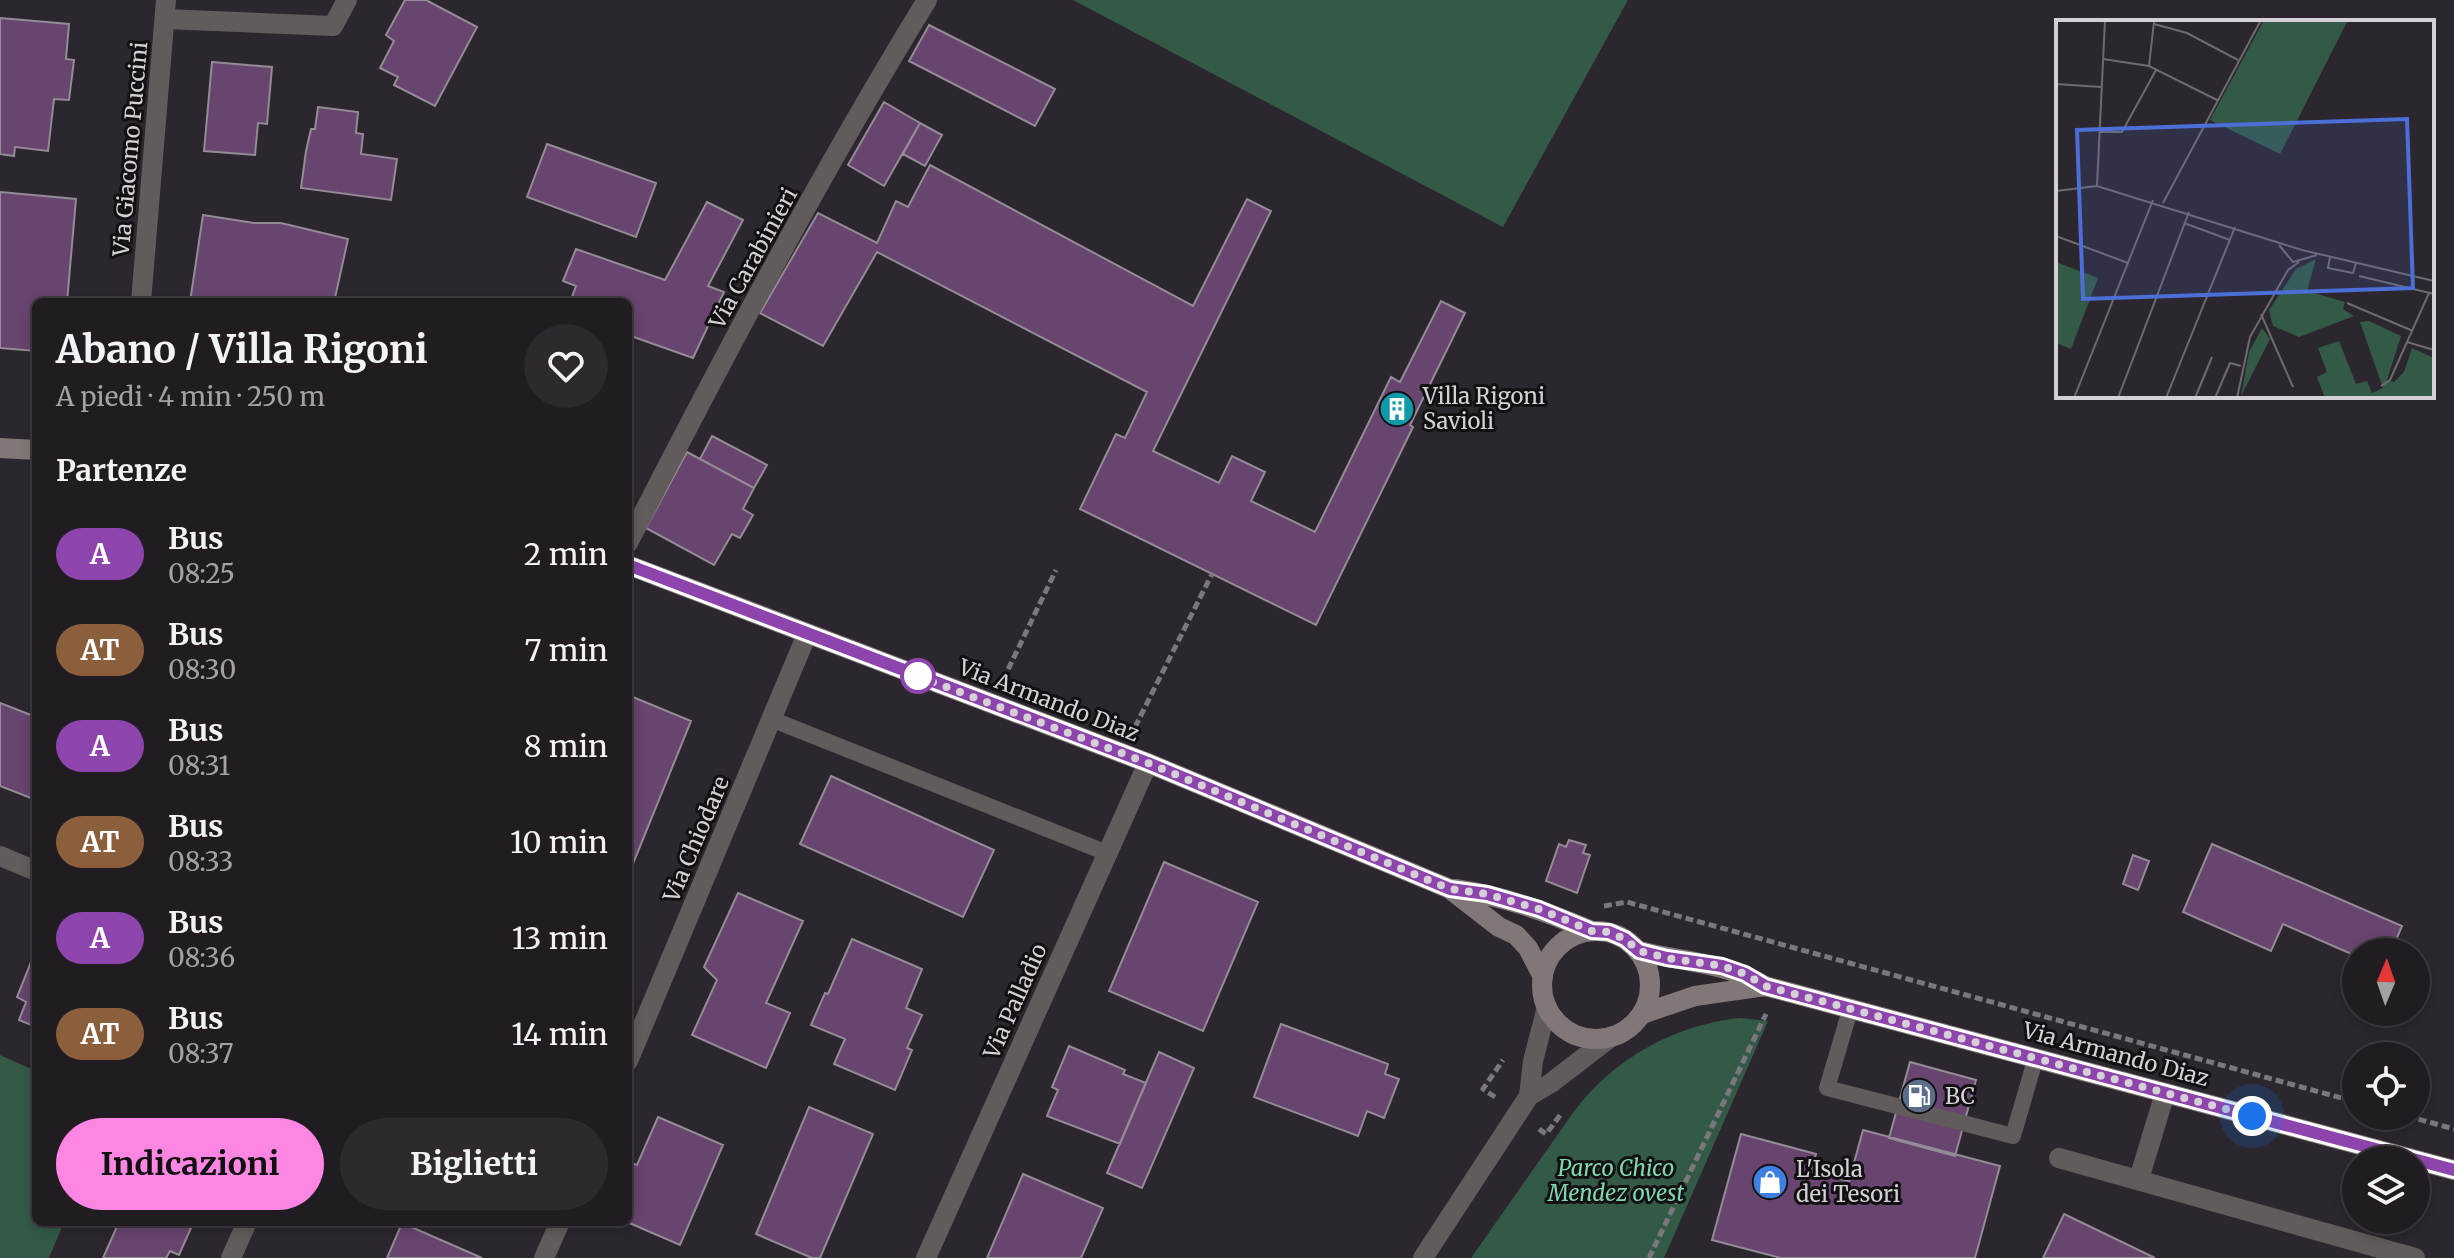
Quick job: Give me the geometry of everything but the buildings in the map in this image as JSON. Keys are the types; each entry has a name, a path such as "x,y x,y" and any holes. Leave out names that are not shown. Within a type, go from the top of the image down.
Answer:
{"street":[{"path":"166,10 333,26 347,0"},
{"name":"Via Carabinieri","path":"632,535 725,357 881,75 927,0"},
{"name":"Via Giacomo Puccini","path":"141,298 166,10"},
{"path":"0,448 32,450"},
{"name":"Via Armando Diaz","path":"632,567 1148,763 1450,889 1487,894 1524,904 1592,931"},
{"name":"Via Chiodare","path":"632,1051 807,634"},
{"name":"Via Palladio","path":"926,1258 1148,763"},
{"path":"0,856 32,869"},
{"name":"Via Armando Diaz","path":"1450,889 1499,927 1516,935 1528,948 1543,977"},
{"path":"1423,1258 1529,1096 1612,1036 1629,1028 1642,1014 1650,993 1649,971 1639,951 1625,939 1609,932 1592,931 1559,945 1548,960 1543,993 1547,1007 1558,1023 1574,1035 1593,1039 1612,1036"},
{"name":"Via Armando Diaz","path":"1639,951 1722,966 1745,974 1765,986 2454,1170"},
{"name":"Via Armando Diaz","path":"1642,1014 1695,996 1765,986"},
{"path":"1529,1096 1533,1061 1547,1007"},
{"path":"2139,1179 2165,1093"},
{"path":"2059,1158 2415,1258"},
{"path":"231,1258 245,1226"},
{"path":"544,1258 558,1226"}],"lane":[{"path":"771,719 1107,853"},
{"path":"1851,1007 1827,1088 2013,1136 2036,1057"}],"path":[{"path":"1007,668 1056,570"},
{"path":"1139,720 1212,574"},
{"path":"1627,902 2342,1098"},
{"path":"1649,1258 1766,1016 1754,1015"},
{"path":"1483,1089 1509,1051"},
{"path":"1546,1134 1568,1104"},
{"path":"2430,1122 2454,1129"}],"green space":[{"path":"1073,0 1628,0 1503,227"},
{"name":"Parco Chico Mendez ovest","path":"1740,1018 1768,1021 1664,1258 1471,1258 1575,1110 1608,1075 1627,1060 1669,1036"},
{"path":"0,1055 32,1069 32,1226 62,1226 49,1258 0,1258"}],"bus line":[{"name":"A","path":"632,567 1148,763 1450,889 1487,894 1539,909 1592,931 1609,932 1625,939 1639,951 1722,966 1745,974 1765,986 2454,1170"}],"place":[{"name":"Villa Rigoni Savioli","path":"1397,409"},
{"name":"BC","path":"1919,1096"},
{"name":"L'Isola dei Tesori","path":"1770,1182"}],"route":[{"path":"918,676 912,674 1148,763 1450,889 1487,894 1539,909 1592,931 1609,932 1625,939 1639,951 1722,966 1745,974 1765,986 2252,1116"}]}
